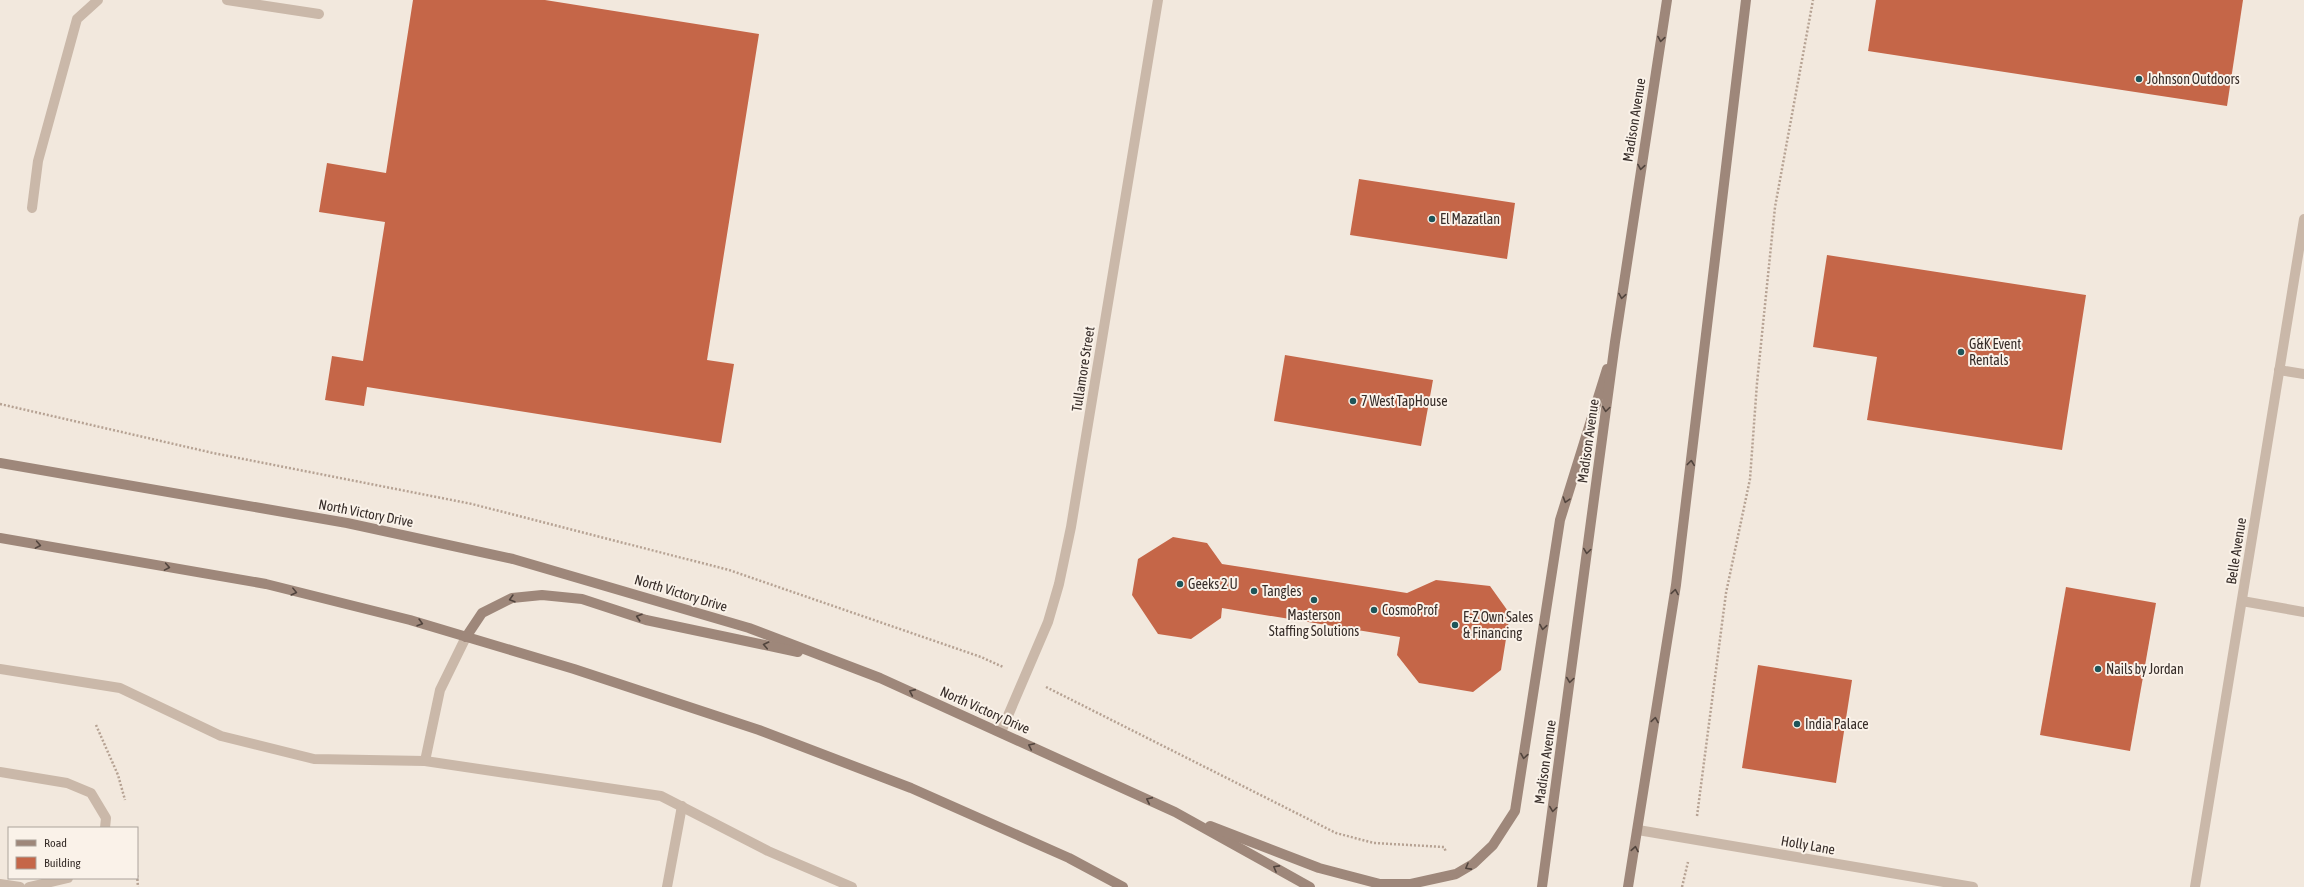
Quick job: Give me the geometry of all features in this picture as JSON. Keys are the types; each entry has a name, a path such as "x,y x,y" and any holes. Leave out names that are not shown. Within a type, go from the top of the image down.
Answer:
{"main road":[{"name":"Madison Avenue","path":"1542,887 1615,342 1667,0"},
{"path":"1628,887 1676,585 1746,0"},
{"path":"1175,812 1319,868 1380,884 1411,884 1456,874 1473,864 1493,845 1515,811 1560,520 1615,342"},
{"name":"North Victory Drive","path":"0,463 346,523 513,559 734,624 880,678 1001,732 1175,812 1310,887"},
{"path":"0,538 266,584 410,620 574,669 759,730 918,791 1069,858 1123,887"},
{"path":"466,636 482,613 512,598 542,594 582,599 646,620 831,659"}],"street":[{"path":"32,208 38,161 77,19 98,0"},
{"path":"227,0 320,14"},
{"name":"Tullamore Street","path":"1001,732 1048,622 1059,584 1071,527 1158,0"},
{"name":"Belle Avenue","path":"2195,887 2304,219"},
{"path":"2279,370 2304,374"},
{"path":"2242,601 2304,612"},
{"path":"425,761 440,690 466,636"},
{"path":"0,669 120,688 221,736 314,760 425,761 661,796 768,852 852,887"},
{"path":"0,772 67,783 91,793 106,818 105,827"},
{"path":"667,887 682,806"},
{"name":"Holly Lane","path":"1638,830 1973,887"},
{"path":"29,887 64,879"},
{"path":"0,884 20,887"}],"path":[{"path":"1699,808 1726,593 1750,479 1757,383 1775,207 1814,0"},
{"path":"0,404 213,453 472,504 722,568 981,657"},
{"path":"1061,693 1336,833 1374,843 1444,847"},
{"path":"96,725 118,775 126,805"}],"building":[{"path":"413,0 545,0 759,34 707,360 734,364 721,443 367,387 364,406 325,400 332,356 363,361 385,222 319,212 327,163 386,173"},
{"name":"Johnson Outdoors","path":"1876,0 2243,0 2227,106 1868,51"},
{"name":"El Mazatlan","path":"1359,179 1515,203 1507,259 1350,235"},
{"name":"G&K Event Rentals","path":"1827,255 2086,295 2062,450 1867,420 1877,357 1813,347"},
{"name":"7 West TapHouse","path":"1285,355 1433,380 1421,446 1274,421"},
{"path":"1173,537 1207,543 1222,564 1407,593 1436,580 1490,586 1510,614 1501,670 1473,692 1419,683 1397,655 1400,637 1222,608 1221,618 1191,639 1158,634 1132,595 1138,559"},
{"name":"Nails by Jordan","path":"2066,587 2156,603 2130,751 2040,735"},
{"name":"India Palace","path":"1758,665 1852,680 1836,783 1742,768"}],"place":[{"name":"Johnson Outdoors","path":"2139,79"},
{"name":"El Mazatlan","path":"1432,219"},
{"name":"G&K Event Rentals","path":"1961,352"},
{"name":"7 West TapHouse","path":"1353,401"},
{"name":"Geeks 2 U","path":"1180,584"},
{"name":"Tangles","path":"1254,591"},
{"name":"Masterson Staffing Solutions","path":"1314,600"},
{"name":"CosmoProf","path":"1374,610"},
{"name":"E-Z Own Sales & Financing","path":"1455,625"},
{"name":"Nails by Jordan","path":"2098,669"},
{"name":"India Palace","path":"1797,724"}]}
